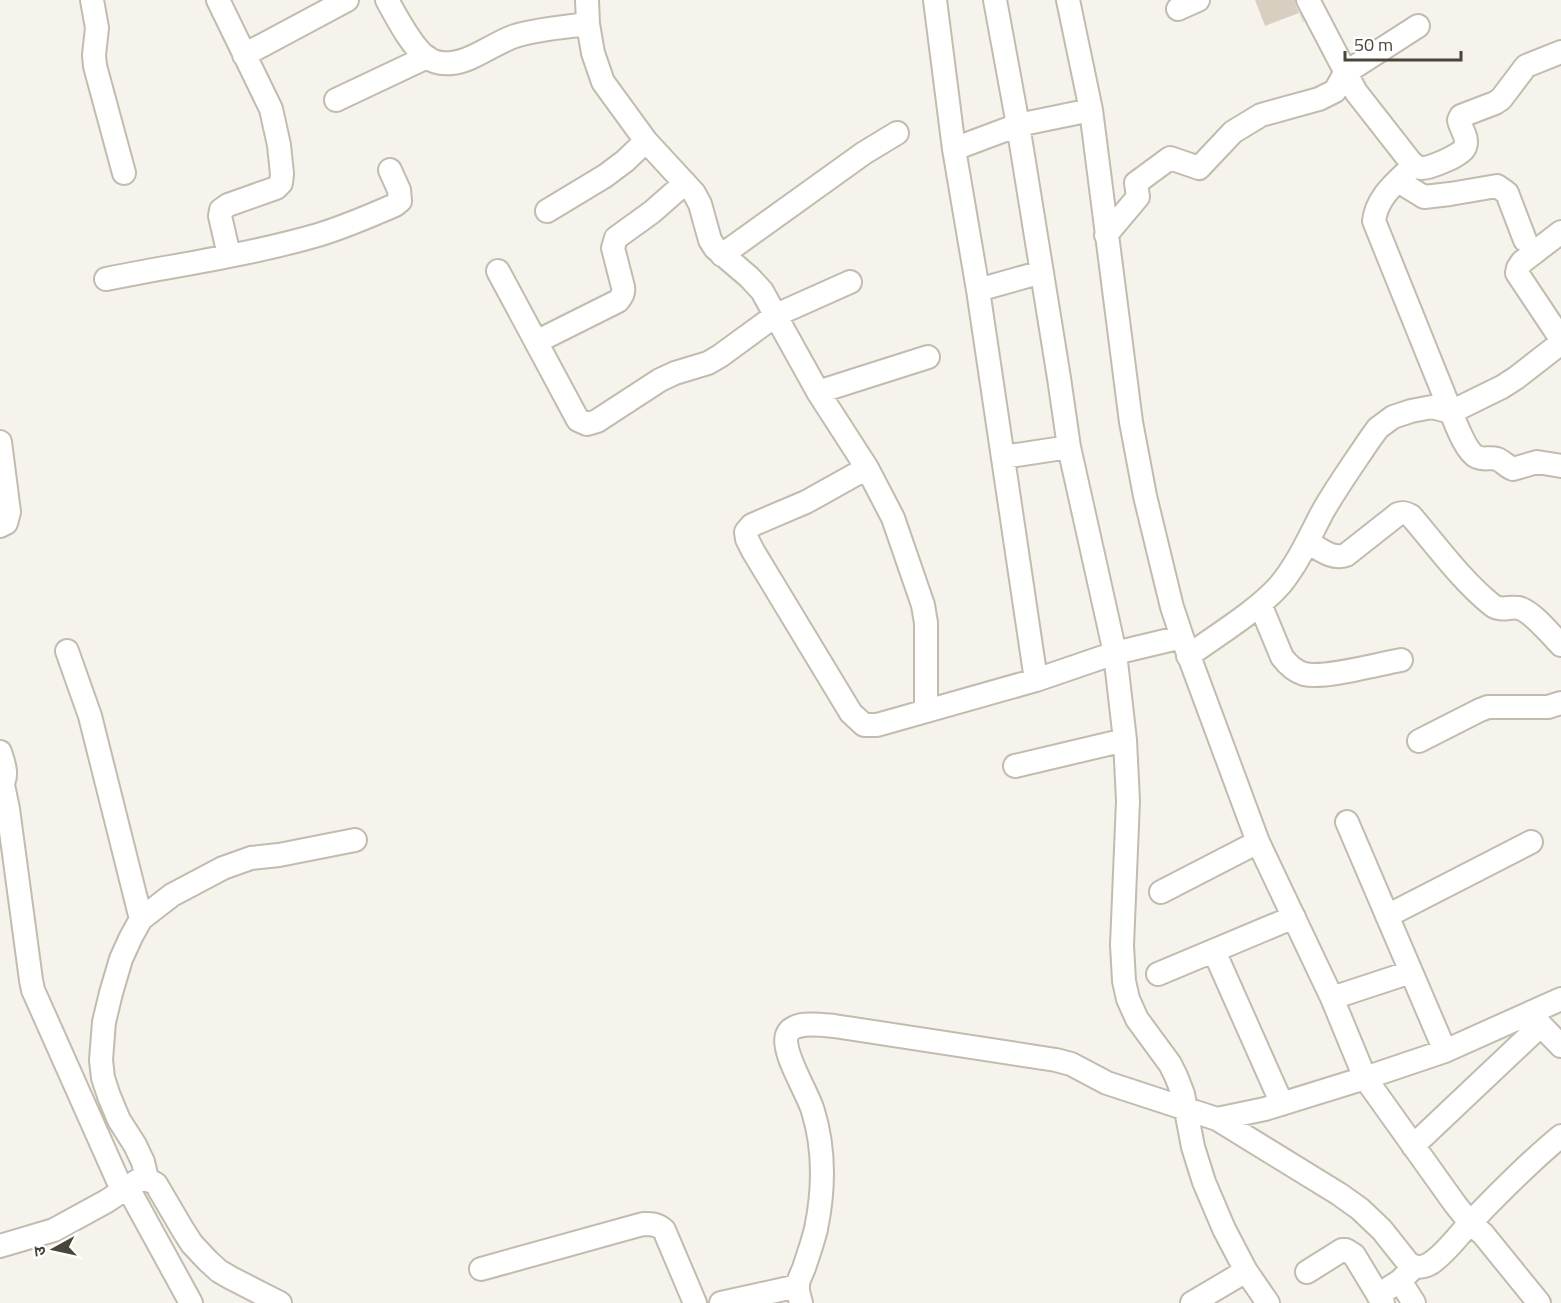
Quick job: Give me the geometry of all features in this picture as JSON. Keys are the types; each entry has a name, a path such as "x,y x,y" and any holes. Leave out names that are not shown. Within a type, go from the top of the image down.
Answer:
{"street":[{"path":"92,0 97,28 95,66 124,172"},
{"path":"218,0 271,109 279,145 282,179 276,188 228,205 221,210 220,216 229,255"},
{"path":"244,55 347,0"},
{"path":"387,0 417,49 440,63 454,63 466,59 515,36 588,24"},
{"path":"587,0 593,53 603,82 646,141 694,193 700,204 710,240 715,248 762,291 818,392 867,468 893,518 923,606 926,623 926,711"},
{"path":"935,0 954,149 978,290 1036,680"},
{"path":"995,0 1018,125 1069,447 1114,653 1125,740 1128,801 1122,945 1124,981 1128,999 1137,1019 1170,1064 1176,1076 1183,1094 1193,1147 1204,1182 1224,1229 1246,1271 1268,1303"},
{"path":"1068,0 1091,110 1121,356 1133,432 1145,496 1172,607 1258,842 1332,998 1365,1078 1455,1204 1463,1231"},
{"path":"1308,0 1356,92 1406,173 1424,197 1497,186 1507,193 1525,240"},
{"path":"1106,235 1138,197 1136,183 1170,158 1198,168 1233,132 1261,115 1319,99 1335,91 1345,73 1418,26"},
{"path":"1561,52 1527,66 1501,99 1461,117 1458,120 1466,145 1462,153 1427,168 1419,168 1406,173 1388,189 1375,209 1374,221 1451,412 1472,453 1482,459 1495,459 1513,469 1538,462 1561,466"},
{"path":"336,100 427,57"},
{"path":"954,149 1018,125 1091,110"},
{"path":"722,255 864,153 897,133"},
{"path":"547,211 605,176 646,141"},
{"path":"106,279 288,243 351,224 400,201 401,196 390,170"},
{"path":"536,342 622,297 624,291 613,248 616,238 652,212 685,183"},
{"path":"867,468 806,502 752,525 746,532 747,539 851,713 864,725 877,725 1036,680 1114,653 1146,645 1185,646 1260,604 1279,585 1294,566 1322,513 1378,428 1393,417 1411,411 1432,407 1451,412 1516,378 1561,341 1517,273 1522,262 1561,232"},
{"path":"498,271 578,420 587,424 597,421 660,380 708,363 776,315 849,282"},
{"path":"978,290 1042,272"},
{"path":"818,392 927,357"},
{"path":"0,442 9,512 6,523 0,526"},
{"path":"1003,458 1069,447"},
{"path":"1308,542 1333,556 1340,557 1346,555 1398,514 1406,513 1494,607 1522,609 1561,645"},
{"path":"1260,604 1282,657 1287,664 1304,674 1324,675 1401,660"},
{"path":"68,651 90,716 141,919"},
{"path":"1419,741 1488,707 1548,707 1561,703"},
{"path":"1015,766 1125,740"},
{"path":"0,752 6,775 2,786 8,809 33,990 191,1303"},
{"path":"1347,822 1445,1051"},
{"path":"132,1186 143,1162 108,1096 100,1059 104,1022 111,993 121,959 141,919 172,895 223,868 251,858 279,855 355,840"},
{"path":"1161,892 1258,842"},
{"path":"1387,916 1531,842"},
{"path":"1158,974 1294,917"},
{"path":"1214,951 1274,1106"},
{"path":"1332,998 1411,972"},
{"path":"1413,1146 1536,1019 1561,999"},
{"path":"1225,1118 1274,1106 1365,1078 1536,1019"},
{"path":"1536,1019 1561,1046"},
{"path":"721,1303 799,1294 821,1203 822,1168 820,1139 813,1110 789,1056 786,1043 792,1029 800,1025 811,1024 1056,1060 1071,1064 1107,1083 1225,1118 1339,1194 1360,1209 1382,1230 1415,1270 1414,1303"},
{"path":"1307,1272 1342,1250 1346,1250 1354,1255 1380,1299 1463,1231 1556,1148"},
{"path":"0,1246 54,1230 132,1186 156,1184 188,1237 208,1261 219,1271 280,1303"},
{"path":"481,1269 643,1224 651,1224 664,1230 695,1303"},
{"path":"1463,1231 1483,1234 1539,1303"},
{"path":"1192,1303 1246,1271"}],"building":[{"path":"1255,0 1295,0 1304,22 1299,13 1265,26"}]}
